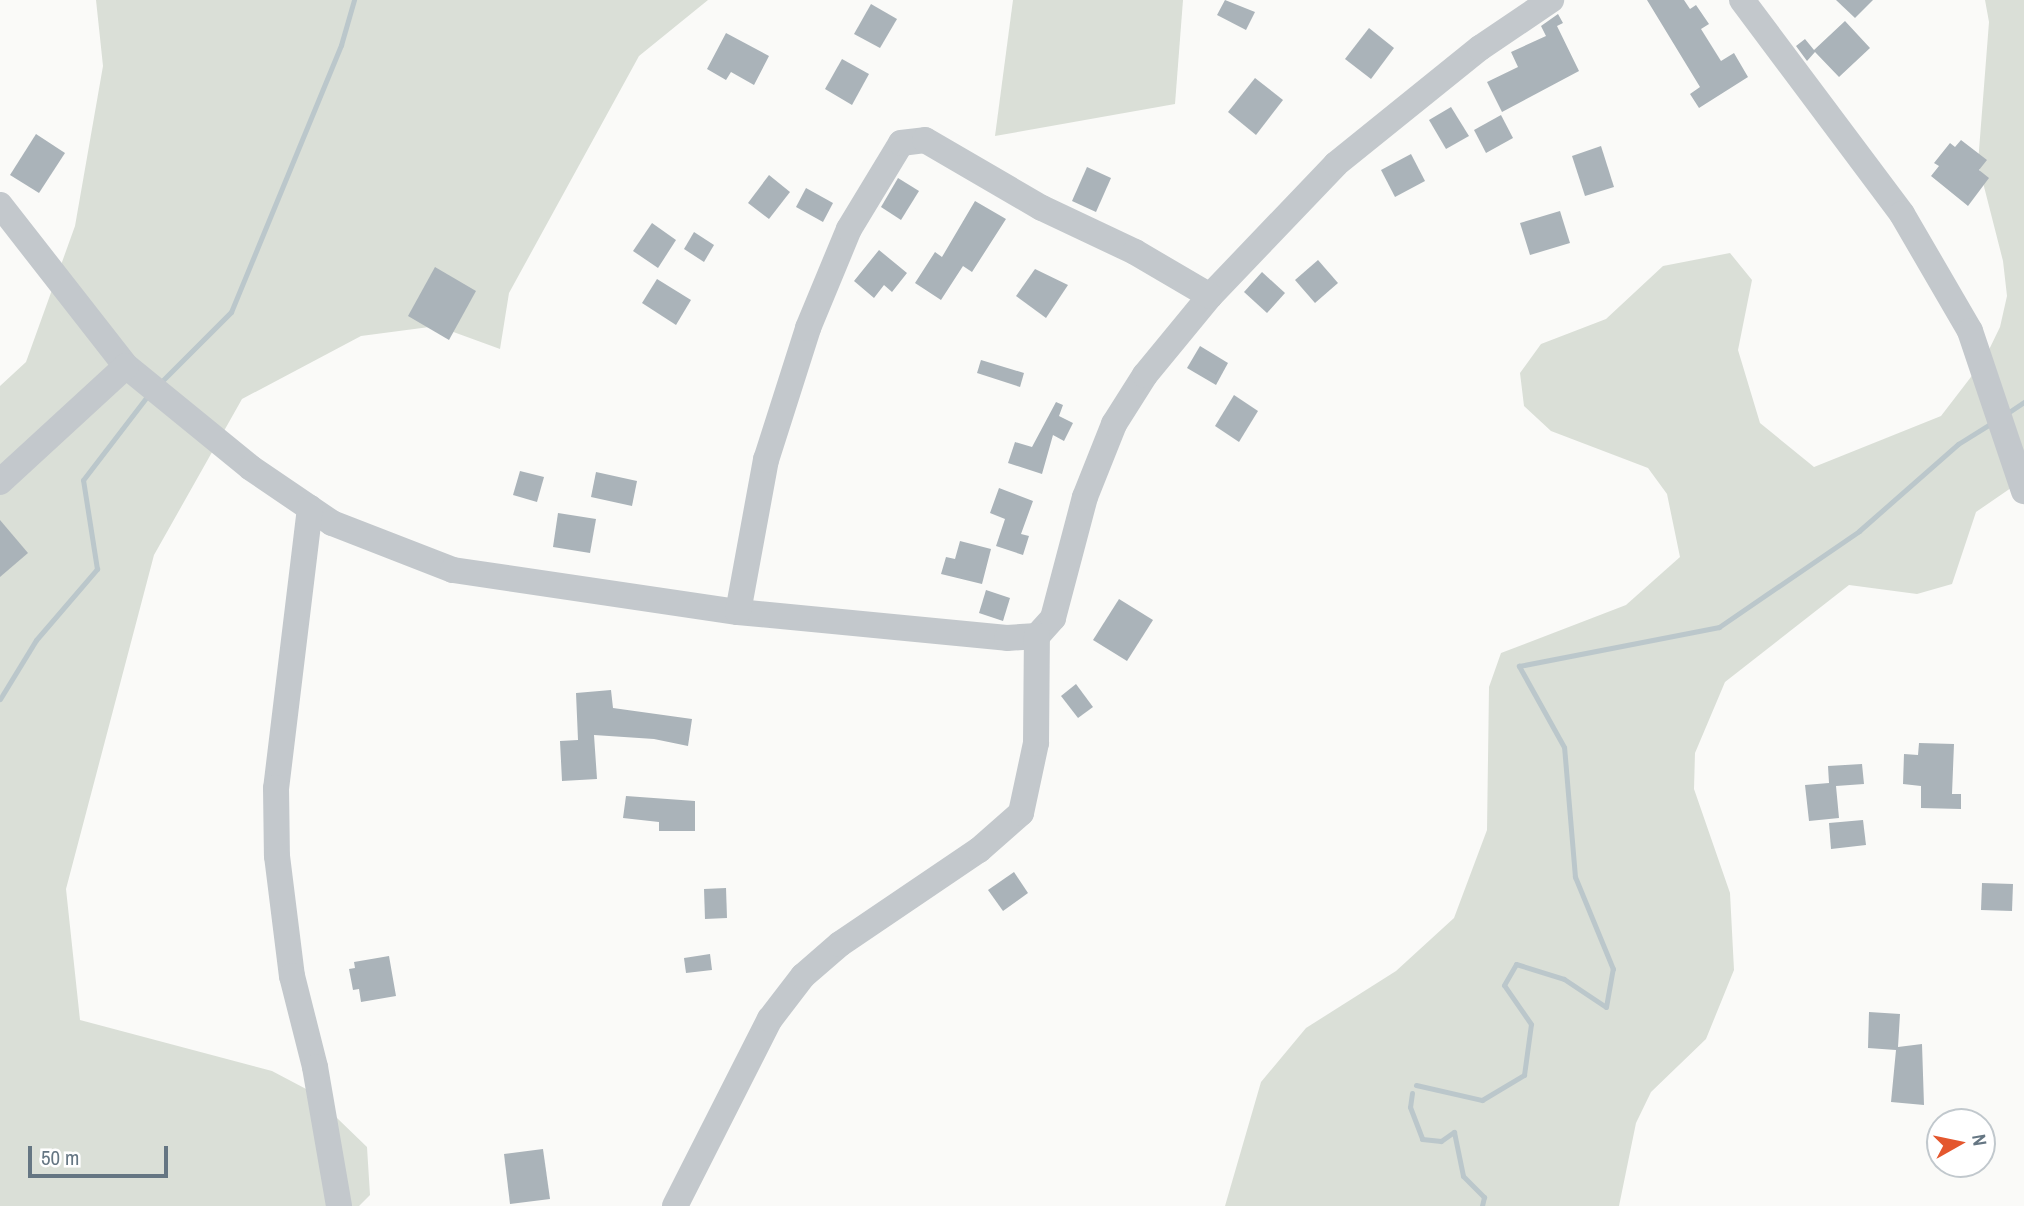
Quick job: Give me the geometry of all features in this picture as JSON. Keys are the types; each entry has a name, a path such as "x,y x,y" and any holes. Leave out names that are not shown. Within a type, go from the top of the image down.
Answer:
{"street":[{"path":"675,1206 770,1019 803,976 840,944 979,849 1021,813 1036,743 1037,636 1053,618 1085,497 1114,424 1145,375 1210,296 1336,164 1480,48 1551,0"},
{"path":"1742,0 1902,214 1963,319 2024,491"},
{"path":"738,612 766,460 808,328 849,229 901,143 925,140 1042,208 1135,252 1210,296"},
{"path":"0,205 126,366 251,468 332,523 453,570 738,612 1007,638 1037,636"},
{"path":"0,482 126,366"},
{"path":"310,508 276,788 277,856 292,976 315,1067 340,1206"}],"shaded area":[{"path":"96,0 708,0 639,56 509,293 500,349 437,326 361,336 242,399 154,555 66,889 80,1020 272,1071 308,1090 367,1147 370,1195 359,1206 0,1206 0,386 26,362 75,226 103,66"},
{"path":"1013,0 1183,0 1175,104 995,136"},
{"path":"1985,0 2024,0 2024,479 1976,512 1952,584 1917,594 1849,585 1725,682 1695,753 1694,789 1730,893 1734,970 1706,1039 1651,1092 1636,1123 1619,1206 1225,1206 1261,1082 1306,1028 1396,971 1454,918 1487,830 1489,687 1501,653 1626,605 1680,557 1667,494 1648,468 1551,431 1524,406 1520,373 1541,344 1606,319 1663,266 1730,253 1752,280 1738,350 1760,423 1814,467 1941,416 1984,360 2000,327 2007,296 2003,261 1978,163 1989,22"}],"building":[{"path":"1225,0 1255,12 1246,30 1217,15"},
{"path":"1647,0 1684,0 1690,9 1696,5 1709,24 1701,29 1721,61 1734,53 1748,77 1699,108 1690,94 1700,87"},
{"path":"1836,0 1873,0 1855,18"},
{"path":"871,4 897,19 880,48 854,34"},
{"path":"1558,14 1563,23 1557,26 1579,71 1502,112 1487,82 1518,67 1511,52 1546,36 1541,26"},
{"path":"1845,21 1870,48 1839,77 1815,52 1807,61 1796,46 1805,39 1814,50"},
{"path":"1369,28 1394,48 1371,79 1345,59"},
{"path":"726,33 769,56 754,85 731,72 726,80 707,69"},
{"path":"842,59 869,74 852,105 825,89"},
{"path":"1255,78 1283,100 1256,135 1228,112"},
{"path":"1451,107 1469,136 1446,149 1429,120"},
{"path":"1501,115 1513,138 1486,153 1474,130"},
{"path":"36,134 65,153 39,193 10,175"},
{"path":"1961,140 1987,160 1979,170 1989,178 1968,206 1931,176 1939,166 1934,163 1950,143 1955,147"},
{"path":"1601,146 1614,187 1585,196 1572,156"},
{"path":"1411,154 1425,181 1395,197 1381,170"},
{"path":"1087,167 1111,178 1096,212 1072,201"},
{"path":"769,175 790,192 769,219 748,203"},
{"path":"898,178 919,191 901,220 881,207"},
{"path":"806,188 833,203 823,222 796,207"},
{"path":"975,201 1006,219 972,272 963,266 941,300 915,283 935,252 942,257"},
{"path":"1560,211 1570,243 1530,255 1520,223"},
{"path":"652,223 676,240 658,268 633,251"},
{"path":"694,232 714,245 704,262 684,249"},
{"path":"879,250 907,273 892,292 884,285 874,298 854,281"},
{"path":"1318,260 1338,283 1315,303 1295,280"},
{"path":"435,267 476,291 449,340 408,316"},
{"path":"1035,269 1068,285 1046,318 1016,296"},
{"path":"1262,272 1285,293 1267,313 1244,292"},
{"path":"657,279 691,300 676,325 642,303"},
{"path":"1200,346 1228,363 1216,385 1187,368"},
{"path":"981,360 1024,373 1020,387 977,373"},
{"path":"1234,395 1258,411 1239,442 1215,426"},
{"path":"1056,402 1063,405 1059,416 1073,423 1064,441 1053,435 1042,474 1008,463 1015,442 1032,447"},
{"path":"520,471 544,477 537,502 513,495"},
{"path":"596,472 637,481 632,506 591,497"},
{"path":"999,488 1033,501 1021,534 1029,536 1023,555 996,546 1005,519 990,513"},
{"path":"558,513 596,519 590,553 553,547"},
{"path":"0,520 28,553 0,577"},
{"path":"960,541 991,549 982,584 941,574 946,557 955,559"},
{"path":"986,590 1010,598 1003,621 979,613"},
{"path":"1119,599 1153,620 1127,661 1093,640"},
{"path":"1076,684 1093,707 1078,718 1061,696"},
{"path":"611,690 613,708 692,719 688,746 654,739 594,735 597,779 562,781 560,741 578,740 576,693"},
{"path":"1919,743 1954,744 1952,794 1961,794 1961,809 1921,808 1921,786 1903,784 1904,754 1918,755"},
{"path":"1862,764 1864,784 1836,786 1839,818 1809,821 1805,785 1829,783 1828,766"},
{"path":"626,796 695,801 695,831 659,831 659,822 623,818"},
{"path":"1863,820 1866,845 1831,849 1829,823"},
{"path":"1014,872 1028,893 1003,911 988,890"},
{"path":"1982,883 2013,884 2012,911 1981,910"},
{"path":"726,888 727,918 705,919 704,889"},
{"path":"710,954 712,970 686,973 684,958"},
{"path":"389,956 396,996 361,1002 359,989 353,990 349,969 355,968 354,962"},
{"path":"1869,1012 1900,1014 1898,1047 1922,1044 1924,1105 1891,1102 1896,1050 1868,1048"},
{"path":"543,1149 550,1199 510,1204 504,1154"}],"waterway":[{"path":"159,384 231,312 341,45 354,0"},
{"path":"0,699 36,640 97,569 83,480 149,394"},
{"path":"2006,414 2024,402"},
{"path":"1416,1085 1482,1100 1524,1075 1531,1024 1504,985 1516,964 1564,979 1606,1007 1613,969 1575,877 1564,747 1519,666 1719,627 1859,531 1958,444 1992,423"},
{"path":"1412,1093 1410,1107 1422,1139 1441,1141 1454,1132 1463,1176 1484,1197 1482,1206"}]}
